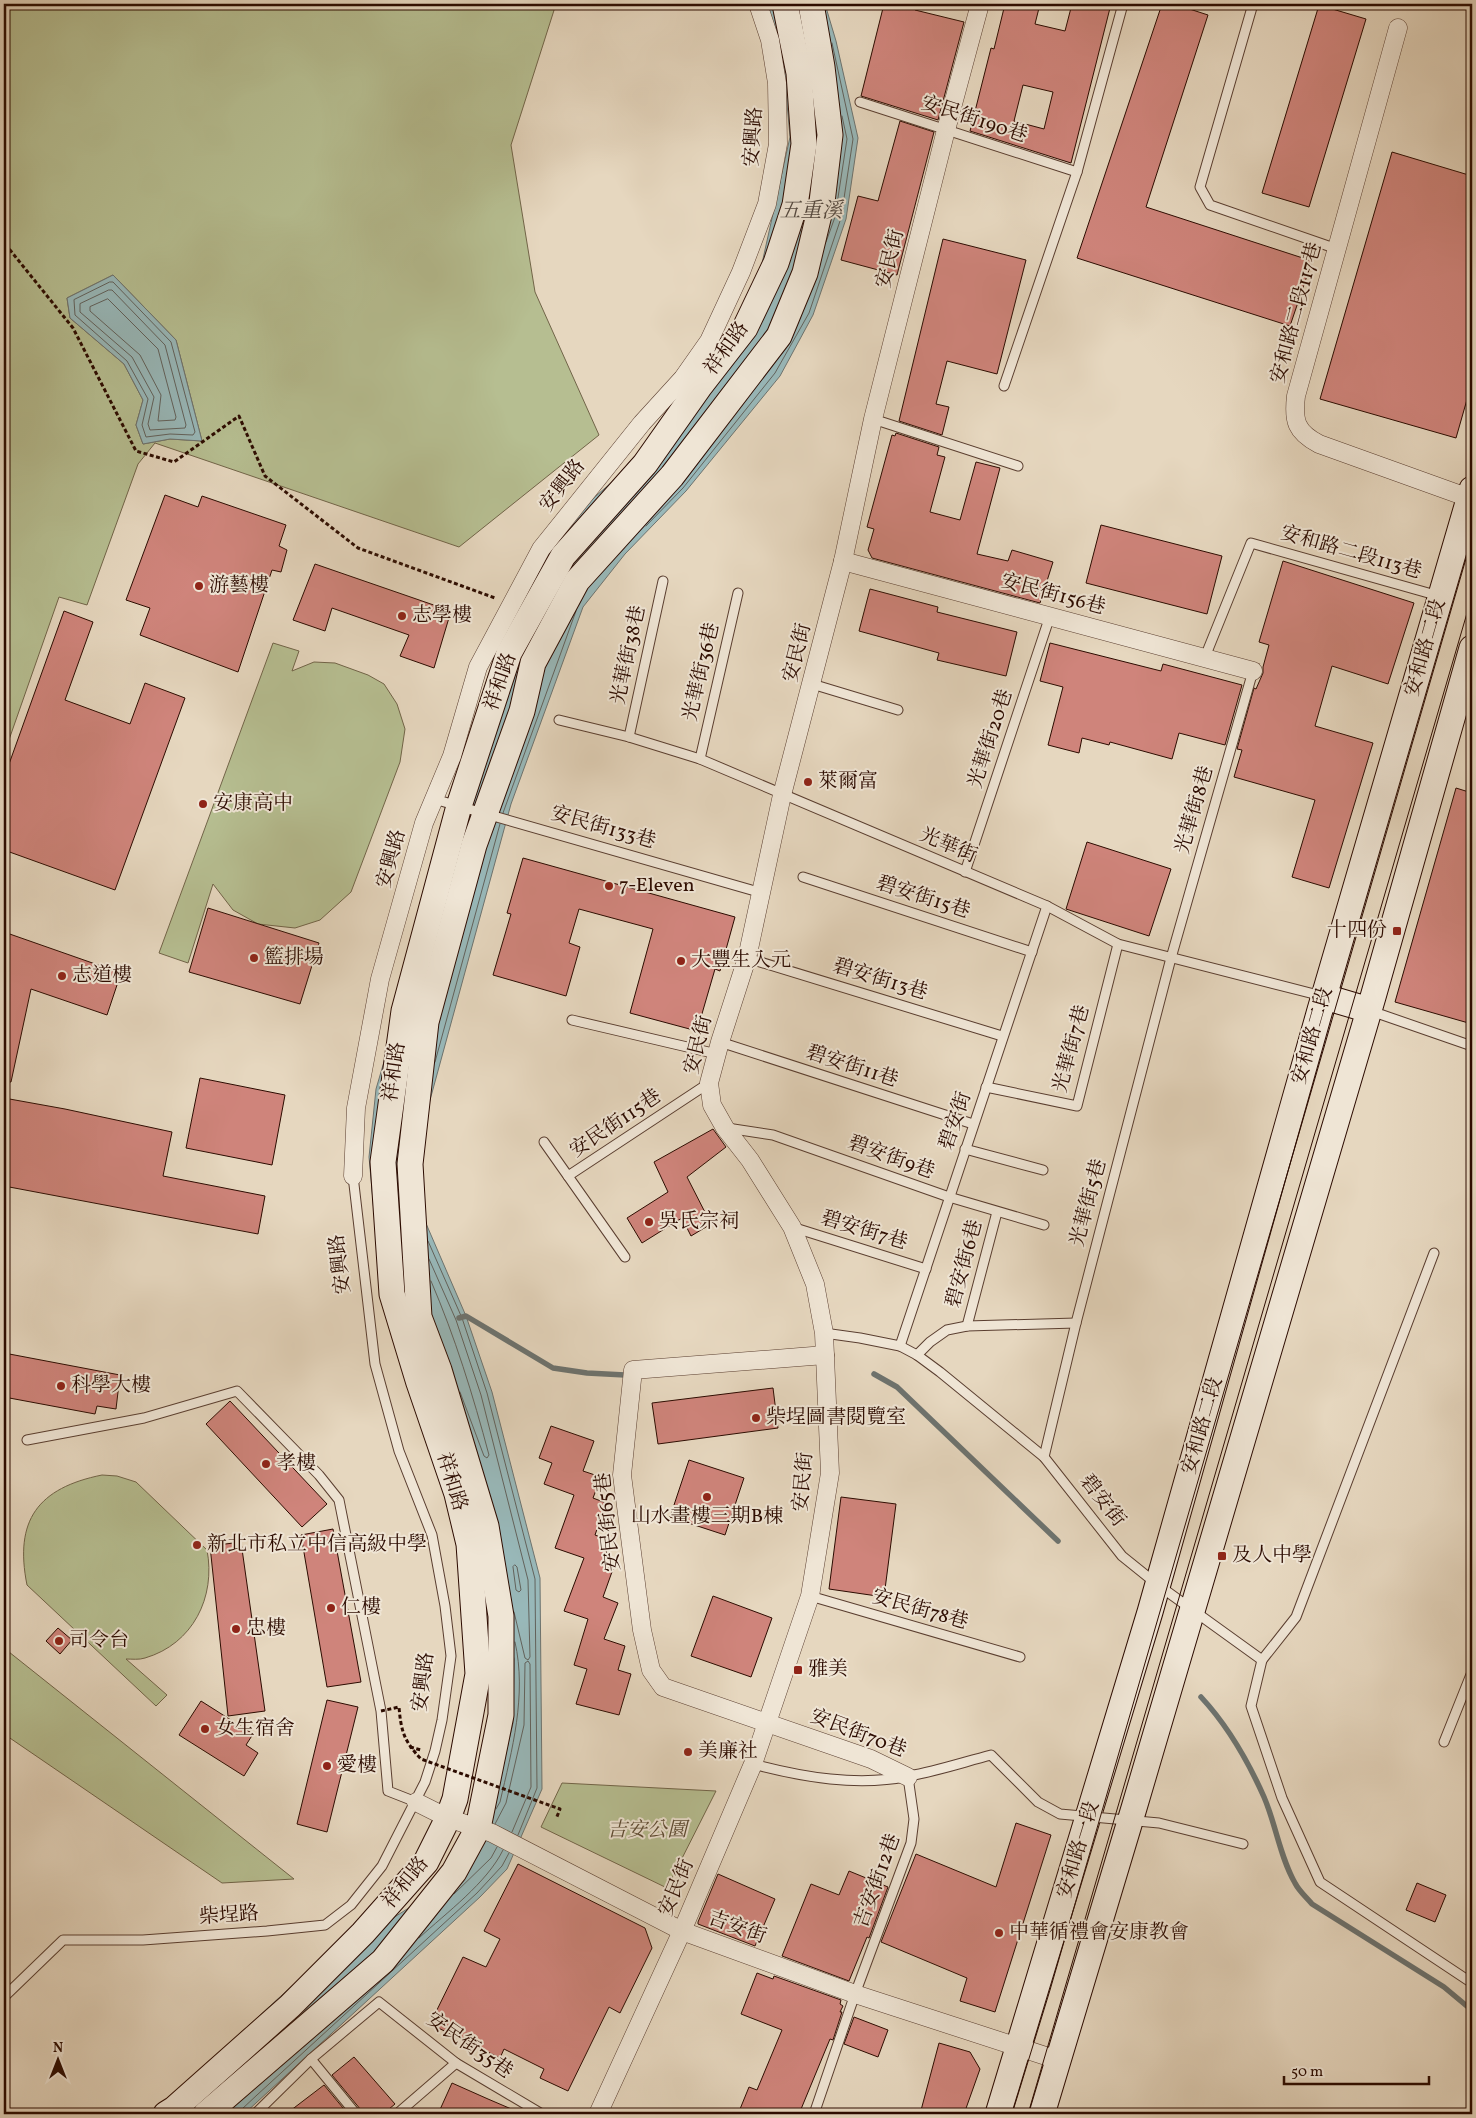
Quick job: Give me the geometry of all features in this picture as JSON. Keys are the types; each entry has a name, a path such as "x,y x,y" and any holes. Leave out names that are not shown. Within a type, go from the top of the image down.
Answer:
{"main road":[{"name":"祥和路","path":"166,2114 290,2006 364,1933 426,1862 448,1818 455,1799 478,1674 469,1544 457,1494 419,1383 392,1294 383,1162 404,1011 459,806 509,653 563,556 644,464 700,386 745,328 776,263 795,205 804,144 799,73 785,4"},
{"name":"祥和路","path":"206,2114 382,1961 485,1831 501,1715 501,1616 486,1526 440,1370 419,1317 410,1164 426,1022 474,845 522,711 533,663 577,582 672,476 780,336 802,282 822,202 830,135 822,67 810,4"},
{"name":"安和路二段","path":"1158,1585 1325,997 1471,495"},
{"name":"安和路二段","path":"1192,1609 1369,1010 1472,648"},
{"path":"1325,997 1369,1010"},
{"name":"安和路一段","path":"998,2114 1158,1585"},
{"name":"安和路一段","path":"1042,2114 1192,1609"}],"street":[{"name":"安興路","path":"353,1176 356,1108 380,979 424,823 452,756 478,667 541,549 624,444 683,378 709,341 741,272 767,204 778,144 777,83 770,40 758,4"},
{"name":"安民街","path":"598,2114 682,1931 753,1764 810,1596 830,1472 826,1355 815,1284 792,1227 750,1160 726,1128 712,1105 709,1083 718,1048 747,958 782,795 842,561 873,419 980,4"},
{"name":"安和路二段117巷","path":"1398,28 1296,396 1294,412 1297,426 1307,437 1320,444 1471,495"},
{"name":"安民街156巷","path":"842,561 1253,671"},
{"name":"安民街65巷","path":"768,1723 663,1687 651,1670 642,1630 622,1475 633,1370 826,1355"},
{"name":"安民街70巷","path":"768,1723 871,1759 908,1777"},
{"name":"吉安街","path":"416,1802 448,1818 485,1831 682,1931 855,1994 1058,2060"}],"lane":[{"path":"1004,386 1078,172 1123,4"},
{"path":"1253,4 1200,187 1210,205 1337,249"},
{"name":"安民街190巷","path":"860,102 1078,172"},
{"path":"873,419 1018,466"},
{"name":"安和路二段113巷","path":"1205,657 1251,542 1441,597"},
{"name":"光華街38巷","path":"629,737 663,582"},
{"name":"光華街36巷","path":"700,759 738,593"},
{"name":"光華街20巷","path":"965,872 1050,616"},
{"name":"光華街8巷","path":"1171,958 1253,671"},
{"path":"812,684 898,710"},
{"name":"光華街","path":"559,720 629,737 700,759 1047,906 1118,944 1325,997"},
{"name":"安民街133巷","path":"434,799 486,812 762,893"},
{"name":"碧安街15巷","path":"804,877 1032,952"},
{"name":"碧安街","path":"900,1346 1047,906"},
{"name":"光華街7巷","path":"986,1087 1078,1106 1118,944"},
{"name":"碧安街13巷","path":"747,958 1002,1036"},
{"name":"光華街5巷","path":"1044,1457 1076,1323 1171,958"},
{"path":"1369,1010 1472,1046"},
{"name":"碧安街11巷","path":"572,1020 718,1048 973,1124"},
{"name":"安民街115巷","path":"568,1176 709,1083"},
{"name":"碧安街9巷","path":"726,1128 773,1135 949,1197 1044,1225"},
{"path":"544,1142 625,1257"},
{"path":"965,1150 1043,1170"},
{"name":"安興路","path":"353,1176 375,1364 399,1451 432,1535 452,1656 435,1751 416,1802"},
{"name":"碧安街6巷","path":"967,1326 997,1212"},
{"name":"碧安街7巷","path":"792,1227 926,1269"},
{"path":"1434,1253 1296,1617 1262,1660 1251,1706 1282,1798 1320,1882 1472,1983"},
{"path":"917,1355 930,1342 947,1330 967,1326 1076,1323"},
{"name":"碧安街","path":"824,1333 900,1346 917,1355 1044,1457 1122,1556 1158,1585 1262,1660"},
{"path":"27,1440 144,1418 237,1391 319,1475 339,1500 381,1711 388,1791 416,1802"},
{"name":"安民街78巷","path":"810,1596 1020,1657"},
{"path":"1444,1742 1472,1672"},
{"name":"安民街70巷","path":"908,1777 991,1755 1038,1802 1047,1808 1060,1814 1089,1818"},
{"path":"753,1764 784,1772 830,1779 879,1780 908,1777"},
{"name":"吉安街12巷","path":"814,2114 855,1994 912,1843 914,1819 908,1777"},
{"name":"柴埕路","path":"4,1997 62,1940 106,1942 144,1940 325,1925 351,1905 382,1866 416,1802"},
{"path":"1089,1818 1159,1823 1244,1844"},
{"name":"安民街35巷","path":"311,2059 379,2002 456,2063 542,2114"},
{"path":"255,2114 311,2059 356,2114"},
{"path":"397,2114 456,2063"}],"path":[{"path":"4,246 10,250 73,328 136,451 174,462 238,416 265,476 358,548 512,604"},
{"path":"381,1711 399,1707 400,1730 410,1747 421,1759 560,1809 556,1819"}],"green space":[{"path":"4,4 556,4 511,145 535,292 599,435 459,547 155,443 138,464 87,605 59,597 4,754","holes":["113,275 176,340 202,441 170,439 143,444 136,425 143,400 124,364 70,318 67,298"]},
{"path":"273,643 299,651 292,671 314,662 335,663 368,675 384,684 397,704 405,729 400,762 351,892 320,920 295,928 258,924 233,910 213,884 188,963 159,953"},
{"path":"102,1475 117,1476 136,1482 207,1550 208,1585 204,1601 188,1630 176,1642 162,1651 143,1659 126,1659 167,1695 156,1706 27,1585 24,1542 28,1525 36,1510 47,1498 61,1489"},
{"path":"4,1648 294,1879 222,1883 4,1734"},
{"name":"吉安公園","path":"562,1783 716,1791 667,1888 541,1827"}],"water":[{"name":"五重溪","path":"766,4 825,4 836,41 858,138 846,219 813,315 780,376 686,491 625,554 583,607 511,804 424,1122 415,1198 466,1316 492,1392 540,1578 542,1789 507,1869 480,1897 244,2114 152,2114 305,1974 415,1904 495,1800 513,1723 514,1659 504,1617 376,1234 369,1157 376,1089 459,806 484,689 537,560 566,522 612,482 671,415 737,321 759,277 790,137 782,48"},
{"path":"113,275 176,340 202,441 170,439 143,444 136,425 143,400 124,364 70,318 67,298"}],"building":[{"path":"884,4 917,4 915,10 964,22 938,120 861,96"},
{"path":"1005,4 1040,4 1035,24 1065,31 1072,4 1111,4 1071,163 970,131 991,48 994,49","holes":["1023,85 1053,92 1044,129 1014,121"]},
{"path":"1162,4 1174,4 1208,15 1146,207 1312,261 1290,326 1077,258"},
{"path":"1319,5 1366,19 1309,207 1262,193"},
{"path":"900,121 934,132 897,275 841,260 858,196 878,201"},
{"path":"1392,152 1472,176 1472,382 1456,438 1320,399"},
{"path":"943,239 1026,260 997,374 947,361 936,404 949,407 942,435 899,421"},
{"path":"896,433 939,447 937,455 945,457 930,512 960,520 976,462 1000,468 977,554 1008,561 1012,550 1053,562 1040,603 872,558 868,550 874,529 867,527 892,435 895,436"},
{"name":"游藝樓","path":"165,495 198,507 202,496 286,525 279,546 287,550 281,572 272,570 238,672 140,635 150,608 126,600"},
{"path":"1101,525 1222,556 1207,614 1086,583"},
{"path":"1283,561 1414,603 1388,684 1332,666 1315,726 1373,743 1329,888 1292,877 1315,800 1234,777 1242,750 1237,749 1254,688 1256,689 1263,673 1269,645 1259,642"},
{"name":"志學樓","path":"315,564 451,611 434,668 400,656 409,635 332,608 325,631 293,620"},
{"path":"870,589 938,607 937,612 1017,632 1006,676 937,660 939,653 859,631"},
{"path":"64,611 93,622 65,700 130,724 145,683 185,698 115,890 4,850 4,778"},
{"path":"1050,643 1161,671 1163,664 1242,685 1225,745 1179,733 1172,759 1110,742 1109,745 1082,738 1079,753 1048,745 1063,687 1040,681"},
{"path":"1456,788 1472,793 1472,1024 1395,1002"},
{"path":"1087,842 1171,869 1149,936 1066,909"},
{"path":"523,858 735,917 720,971 715,969 697,1031 630,1013 653,929 579,909 569,943 580,947 566,996 493,975 511,914 507,913"},
{"name":"籃排場","path":"208,908 319,943 300,1004 189,972"},
{"name":"志道樓","path":"4,932 121,973 107,1015 31,989 11,1082 4,1082"},
{"path":"200,1078 285,1095 272,1165 186,1148"},
{"path":"4,1098 172,1132 163,1176 265,1196 258,1234 4,1186"},
{"path":"713,1129 726,1147 687,1177 711,1224 691,1236 682,1218 642,1243 627,1218 668,1192 654,1162"},
{"name":"科學大樓","path":"4,1353 120,1375 116,1409 97,1406 95,1414 4,1397"},
{"path":"773,1388 778,1428 658,1444 652,1403"},
{"name":"孝樓","path":"230,1401 327,1504 302,1527 206,1424"},
{"path":"551,1426 594,1441 583,1471 601,1477 593,1498 606,1503 595,1535 610,1541 602,1565 613,1569 603,1597 618,1603 604,1639 625,1646 618,1670 631,1674 619,1715 576,1704 587,1669 574,1665 588,1619 564,1611 584,1558 555,1548 574,1495 544,1484 552,1463 539,1458"},
{"name":"山水畫樓三期B棟","path":"689,1460 744,1478 725,1535 670,1517"},
{"path":"841,1497 896,1504 884,1597 829,1589"},
{"name":"仁樓","path":"333,1529 361,1682 327,1687 301,1535"},
{"name":"忠樓","path":"241,1542 265,1711 228,1716 210,1546"},
{"path":"713,1596 772,1618 751,1677 691,1656"},
{"name":"司令台","path":"58,1628 72,1640 60,1654 46,1641"},
{"name":"愛樓","path":"327,1700 358,1707 327,1832 297,1824"},
{"path":"201,1701 253,1734 246,1745 258,1753 244,1776 179,1735"},
{"path":"1016,1823 1051,1835 995,2012 960,2001 967,1978 881,1942 916,1854 996,1887"},
{"path":"518,1864 645,1928 652,1948 620,2013 609,2007 568,2091 540,2078 544,2069 504,2049 500,2058 430,2024 463,1957 486,1967 500,1939 484,1931"},
{"path":"849,1871 888,1887 869,1938 867,1937 849,1981 782,1956 811,1884 839,1895"},
{"path":"718,1874 775,1899 755,1946 698,1924"},
{"path":"1417,1883 1446,1895 1435,1922 1406,1910"},
{"path":"757,1973 773,1979 774,1976 841,2000 840,2004 843,2006 833,2040 830,2039 799,2114 738,2114 749,2087 757,2090 782,2030 741,2014"},
{"path":"854,2017 888,2030 878,2057 844,2044"},
{"path":"939,2043 970,2052 980,2069 964,2114 920,2114"},
{"path":"354,2057 395,2104 383,2114 362,2114 361,2110 332,2075"},
{"path":"452,2083 488,2099 523,2114 438,2114"},
{"path":"324,2085 348,2114 286,2114"}],"waterway":[{"path":"459,1318 466,1316 553,1368 587,1373 625,1375"},
{"path":"874,1374 897,1387 1058,1541"},
{"path":"1201,1697 1229,1732 1251,1770 1264,1797 1290,1873 1303,1894 1312,1904 1444,1987 1468,2007 1472,2013"}],"tram line":[{"path":"1012,2114 1050,1990 1472,538"},
{"path":"1028,2114 1472,596"}],"place":[{"name":"游藝樓","path":"199,586"},
{"name":"志學樓","path":"402,616"},
{"name":"萊爾富","path":"808,782"},
{"name":"安康高中","path":"203,804"},
{"name":"7-Eleven","path":"609,886"},
{"name":"十四份","path":"1397,931"},
{"name":"籃排場","path":"254,958"},
{"name":"大豐生入元","path":"681,961"},
{"name":"志道樓","path":"62,976"},
{"name":"吳氏宗祠","path":"649,1222"},
{"name":"科學大樓","path":"61,1386"},
{"name":"柴埕圖書閱覽室","path":"756,1418"},
{"name":"孝樓","path":"266,1464"},
{"name":"山水畫樓三期B棟","path":"707,1497"},
{"name":"新北市私立中信高級中學","path":"197,1545"},
{"name":"及人中學","path":"1222,1556"},
{"name":"仁樓","path":"331,1608"},
{"name":"忠樓","path":"236,1629"},
{"name":"司令台","path":"59,1641"},
{"name":"雅美","path":"798,1670"},
{"name":"女生宿舍","path":"205,1729"},
{"name":"美廉社","path":"688,1752"},
{"name":"愛樓","path":"327,1766"},
{"name":"中華循禮會安康教會","path":"999,1933"}]}
